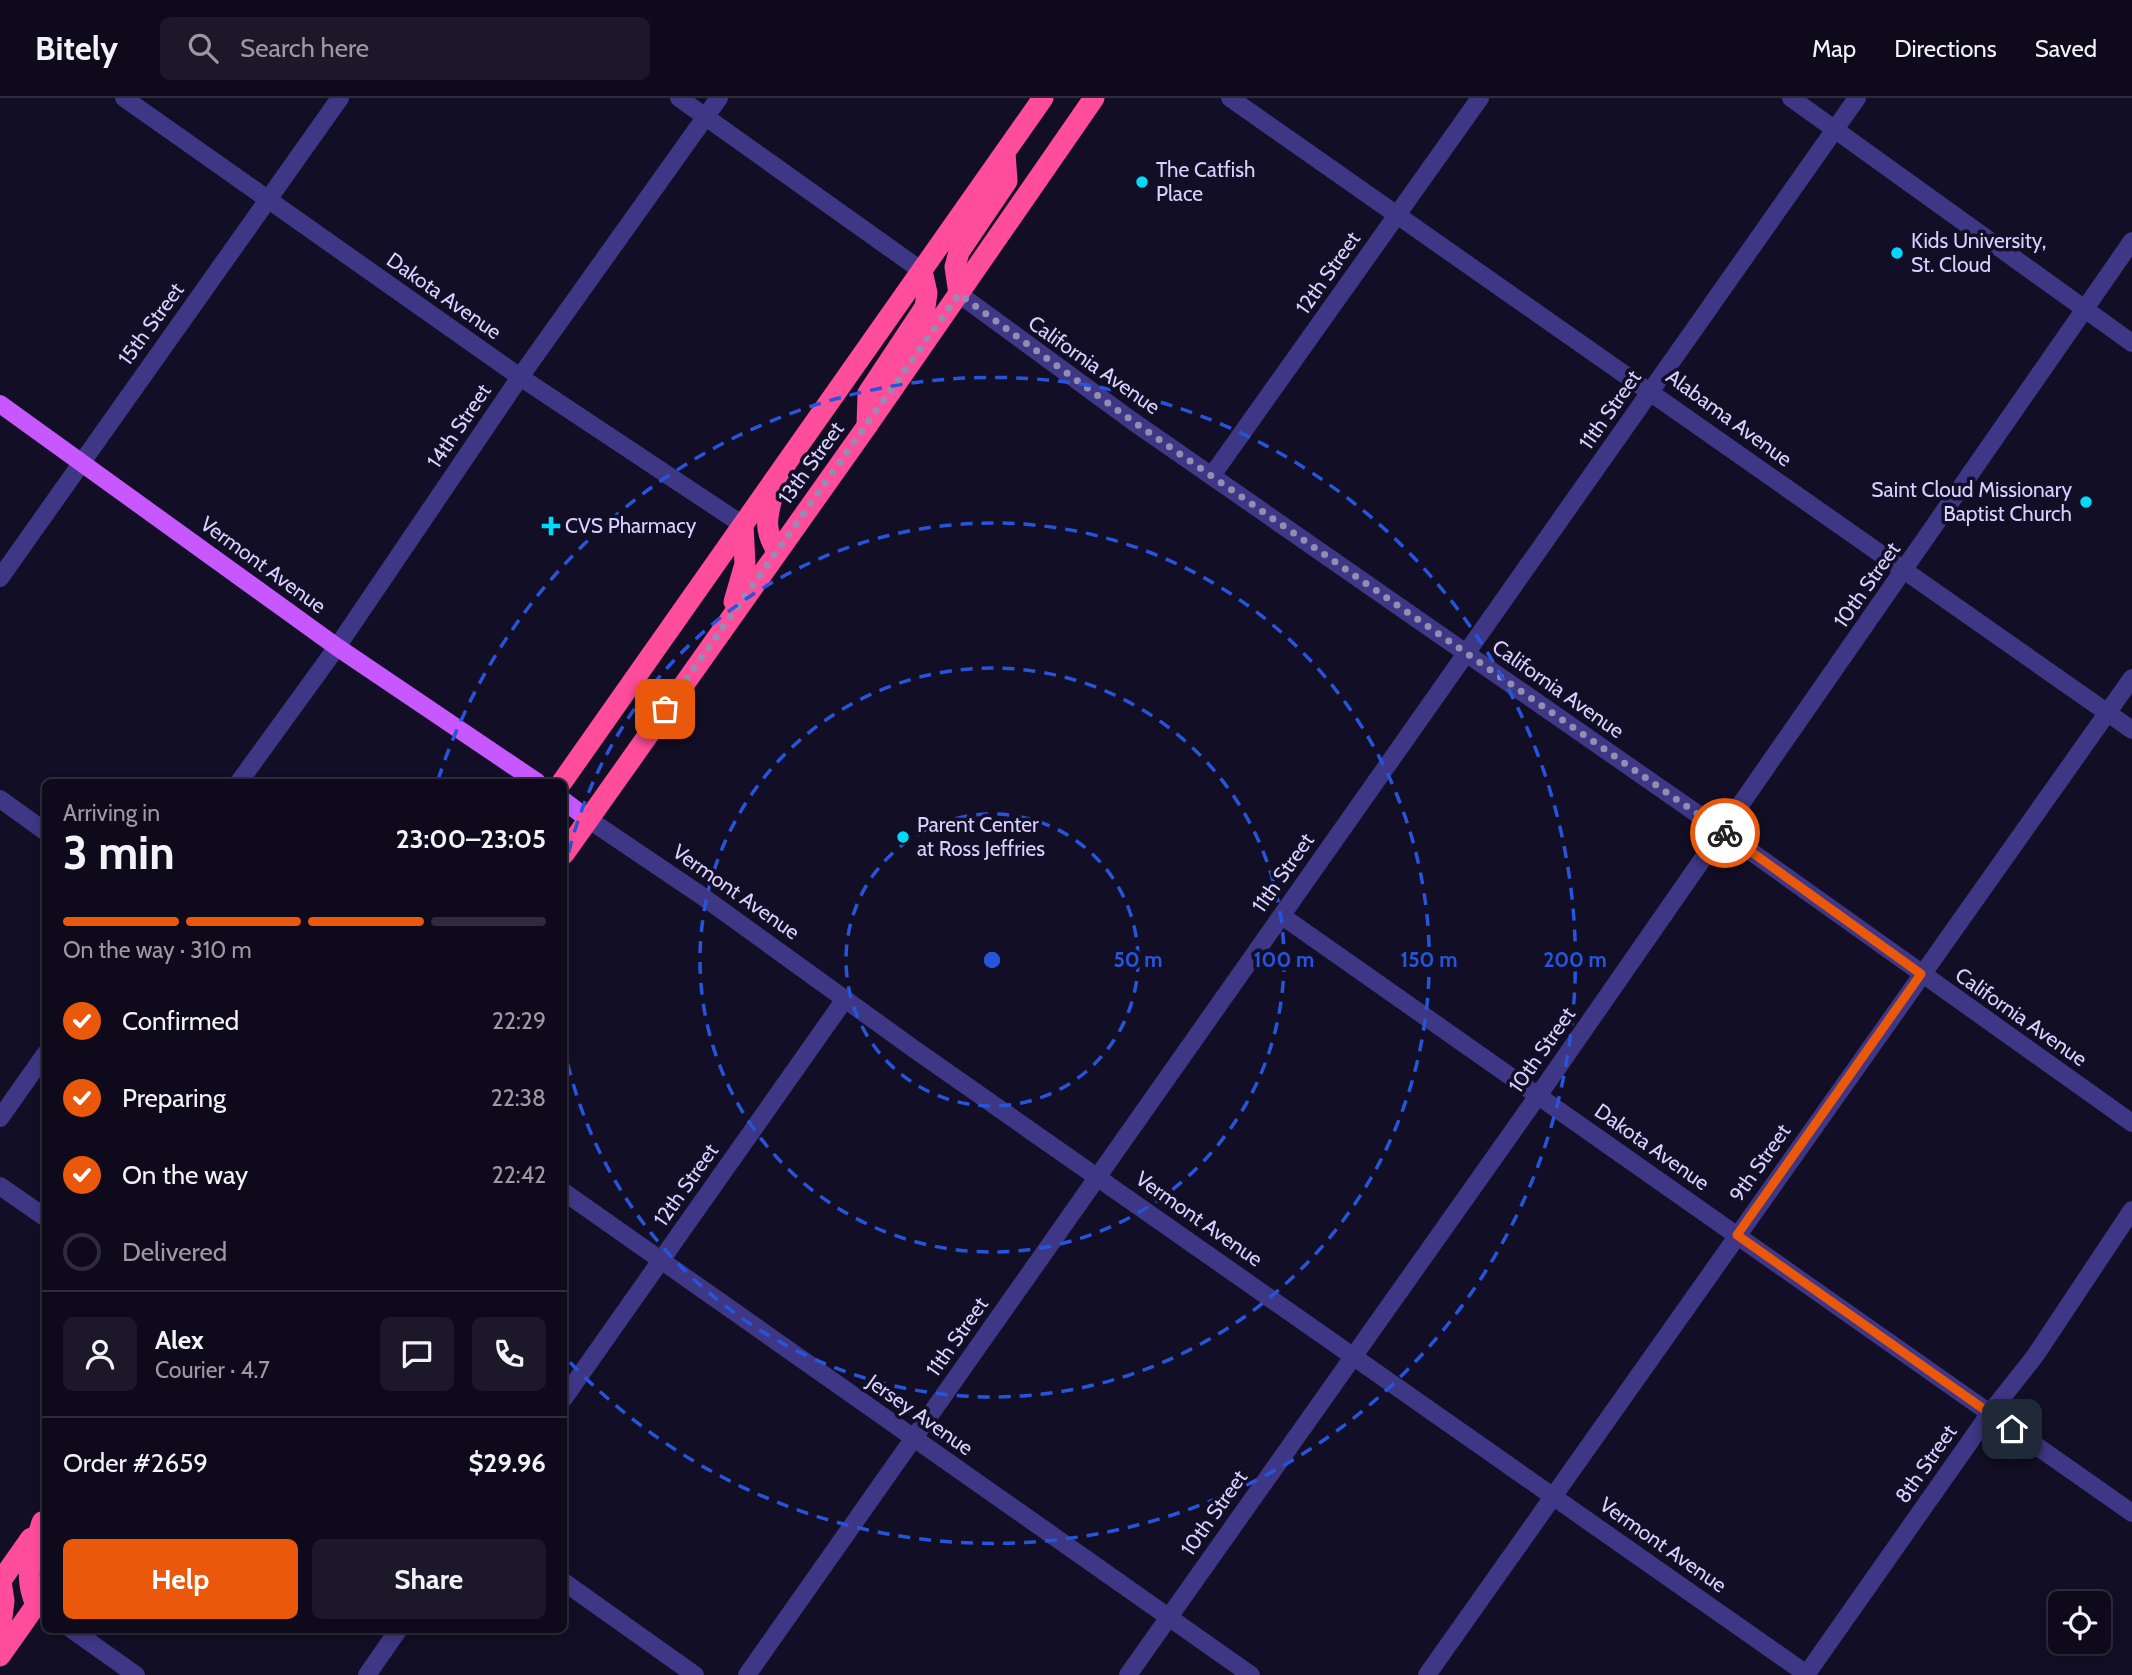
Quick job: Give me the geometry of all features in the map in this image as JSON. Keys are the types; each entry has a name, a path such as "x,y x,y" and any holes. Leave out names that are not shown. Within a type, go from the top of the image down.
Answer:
{"highway":[{"name":"13th Street","path":"564,779 1043,98"},
{"name":"13th Street","path":"567,850 867,426 1094,98"},
{"path":"959,294 955,267 959,252 1007,181 1005,153"},
{"path":"867,426 868,393 925,307 927,293 922,271"},
{"path":"777,551 768,537 766,524 778,473"},
{"path":"730,618 745,564 743,526"},
{"path":"0,1633 4,1601 0,1581 42,1523"},
{"path":"0,1656 42,1602 28,1586 29,1567 42,1526"}],"main road":[{"name":"Vermont Avenue","path":"0,404 337,647 533,779"},
{"name":"Vermont Avenue","path":"567,803 588,819"}],"street":[{"name":"Dakota Avenue","path":"124,98 520,377 743,526"},
{"name":"15th Street","path":"0,578 340,98"},
{"path":"679,98 922,271"},
{"name":"14th Street","path":"241,779 337,647 520,377 719,98"},
{"name":"Alabama Avenue","path":"1230,98 1652,390 2132,730"},
{"name":"12th Street","path":"1213,474 1480,98"},
{"path":"1791,98 2085,312 2132,343"},
{"name":"11th Street","path":"747,1675 1857,98"},
{"name":"10th Street","path":"1128,1675 1539,1095 2132,241"},
{"name":"California Avenue","path":"959,294 1131,420 1213,474 1722,831 2132,1123"},
{"name":"9th Street","path":"1427,1675 2132,678"},
{"path":"0,799 42,829"},
{"name":"Vermont Avenue","path":"588,819 702,896 1807,1675"},
{"name":"Dakota Avenue","path":"1282,916 2132,1513"},
{"name":"12th Street","path":"567,1394 845,999"},
{"path":"0,1118 42,1059"},
{"path":"0,1186 42,1216"},
{"name":"Jersey Avenue","path":"567,1194 1251,1675"},
{"name":"8th Street","path":"1807,1675 1990,1413 2035,1356 2132,1210"},
{"path":"567,1585 695,1675"},
{"path":"77,1633 136,1675"},
{"path":"367,1675 396,1633"}],"way so far":[{"path":"665,709 959,294 1131,420 1213,474 1725,833"}],"place":[{"name":"The Catfish Place","path":"1142,182"},
{"name":"Kids University, St. Cloud","path":"1897,253"},
{"name":"Saint Cloud Missionary Baptist Church","path":"2086,502"},
{"name":"CVS Pharmacy","path":"551,526"},
{"name":"Parent Center at Ross Jeffries","path":"903,837"}],"route":[{"path":"1725,833 1921,974 1737,1235 2012,1429"}]}
